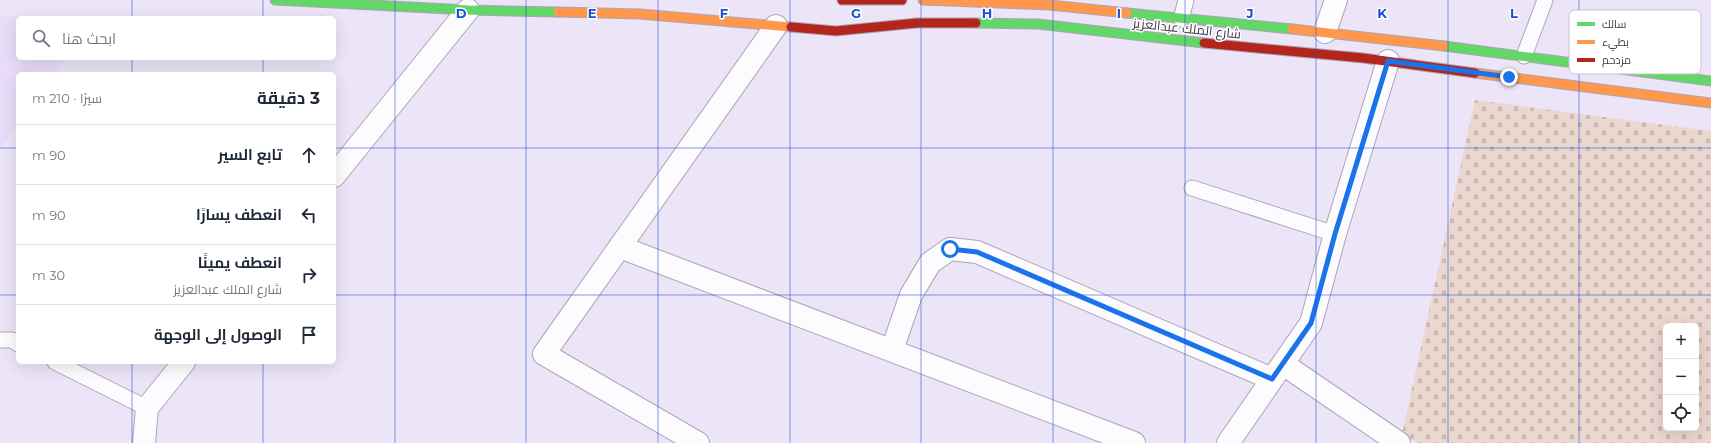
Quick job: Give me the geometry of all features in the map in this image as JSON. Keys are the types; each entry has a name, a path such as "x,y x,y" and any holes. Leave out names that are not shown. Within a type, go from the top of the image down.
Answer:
{"street":[{"name":"شارع الملك عبدالعزيز","path":"275,0 468,10 640,14 836,31 918,23 1038,24 1388,61 1711,103"},
{"path":"842,0 902,0"},
{"name":"شارع الملك عبدالعزيز","path":"923,0 1072,4 1181,19 1325,32 1569,62"},
{"path":"1325,32 1336,0"},
{"path":"336,174 468,10"},
{"path":"698,443 544,354 776,26"},
{"path":"1228,443 1311,323 1335,234 1388,61"},
{"name":"شارع الملك عبدالعزيز","path":"1659,74 1711,81"},
{"path":"620,247 1134,443"},
{"path":"892,350 911,295 930,263 950,249 977,252 1278,371 1399,443"},
{"path":"144,443 147,408 182,364"}],"lane":[{"path":"1181,19 1186,0"},
{"path":"1524,56 1545,0"},
{"path":"1192,188 1335,234"},
{"path":"0,340 12,340 16,343"},
{"path":"59,364 147,408"}],"shaded area":[{"path":"0,16 16,17 16,60 64,60 56,72 16,72 16,127 0,149"}],"green space":[{"path":"1475,100 1711,131 1711,443 1417,443 1402,434"}],"traffic: fast":[{"path":"275,0 468,10 558,12"},
{"path":"1127,13 1292,29"},
{"path":"976,23 1038,24 1204,43"},
{"path":"1444,46 1569,62"},
{"path":"1658,74 1711,81"}],"traffic: slow":[{"path":"923,0 1050,5 1127,13"},
{"path":"558,12 640,14 791,27"},
{"path":"1292,29 1444,46"},
{"path":"1475,73 1711,103"}],"traffic: jam":[{"path":"842,0 902,0"},
{"path":"791,27 836,31 917,23 976,23"},
{"path":"1204,43 1363,58 1475,73"}],"route":[{"path":"950,249 977,252 1272,379 1311,323 1335,234 1388,61 1509,77"}]}
